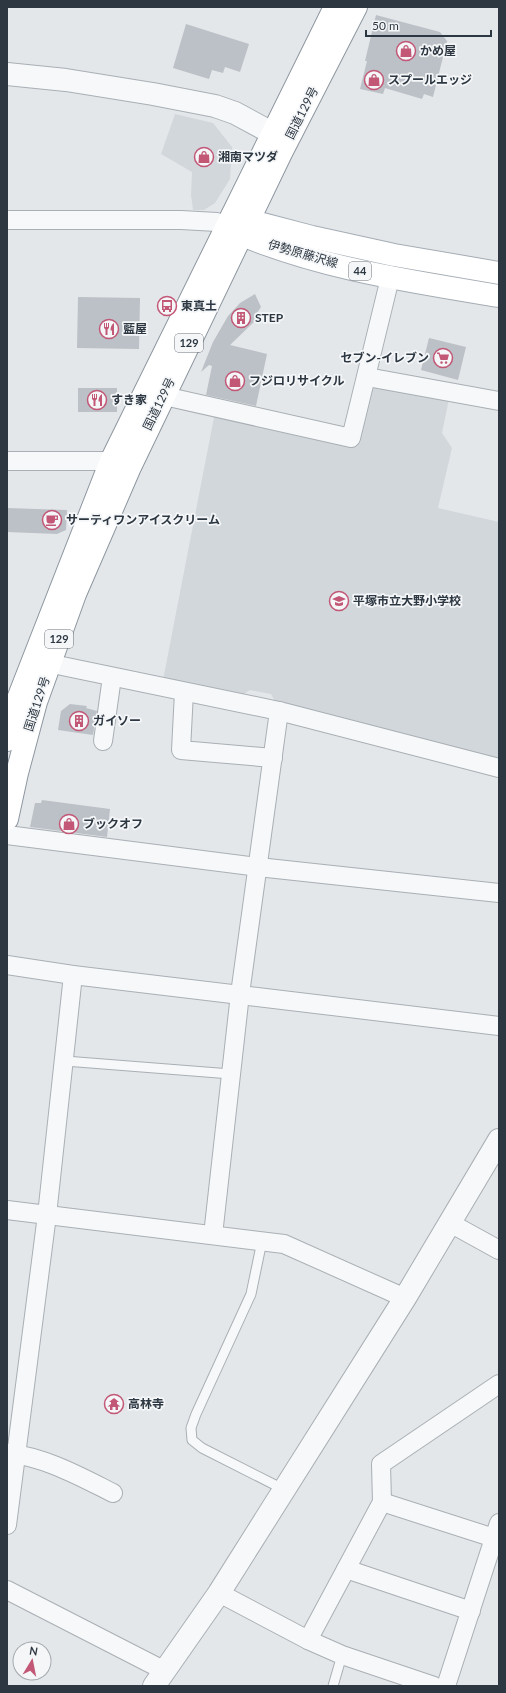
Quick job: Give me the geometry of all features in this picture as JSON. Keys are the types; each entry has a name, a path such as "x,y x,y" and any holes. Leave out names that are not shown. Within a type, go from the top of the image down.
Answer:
{"main road":[{"name":"国道129号","path":"233,224 281,153 282,133 335,7"},
{"name":"国道129号","path":"7,740 12,704 42,662 75,594 130,467 154,394 233,224 282,133 356,7"},
{"name":"伊勢原藤沢線","path":"233,224 312,237 394,255 499,273"},
{"name":"伊勢原藤沢線","path":"233,224 296,254 390,278 499,296"},
{"name":"国道129号","path":"7,818 32,716 42,662 111,461 154,394"}],"street":[{"path":"7,74 66,80 215,106 282,133"},
{"path":"7,220 181,220 233,224"},
{"path":"154,394 351,438 390,278"},
{"path":"367,377 499,401"},
{"path":"7,461 111,461"},
{"path":"42,662 279,711 499,768"},
{"path":"103,741 112,677"},
{"path":"184,692 181,750 273,758"},
{"path":"213,1235 240,994 279,711"},
{"path":"7,835 258,867 499,893"},
{"path":"7,965 73,976 240,994 499,1026"},
{"path":"7,1525 11,1453 48,1215 73,976"},
{"path":"7,1590 159,1679 219,1593 405,1298 499,1140"},
{"path":"7,1210 284,1244 405,1298"},
{"path":"450,1223 499,1250"},
{"path":"308,1640 382,1502 381,1464 499,1384"},
{"path":"11,1453 59,1466 113,1493"},
{"path":"382,1502 496,1531 446,1686"},
{"path":"346,1568 471,1611"},
{"path":"219,1593 308,1640 342,1655 434,1686"}],"lane":[{"path":"64,1061 231,1074"},
{"path":"262,1241 251,1294 196,1414 191,1428 192,1440 202,1448 283,1490"},
{"path":"333,1686 342,1655"}],"shaded area":[{"path":"175,114 213,123 232,147 230,179 215,203 204,210 193,210 191,195 192,172 161,154"},
{"name":"平塚市立大野小学校","path":"367,386 449,399 442,433 452,448 438,508 499,522 499,759 276,703 271,694 250,690 241,696 163,680 215,412 353,444"}],"building":[{"name":"かめ屋","path":"376,15 440,32 447,41 433,97 424,94 422,99 385,88 383,94 360,89"},
{"path":"186,24 249,44 240,72 225,67 223,73 212,70 209,79 173,68"},
{"name":"フジロリサイクル","path":"255,294 261,307 255,316 256,320 230,345 267,354 256,406 206,395 212,366 209,365 201,372 213,342 228,316 240,303"},
{"name":"藍屋","path":"78,297 140,298 139,349 77,348"},
{"name":"セブン-イレブン","path":"429,338 466,347 458,380 421,370"},
{"name":"すき家","path":"78,388 117,388 117,412 78,412"},
{"path":"7,508 67,510 66,530 57,534 7,532"},
{"name":"ガイソー","path":"70,704 87,706 86,708 97,711 93,735 58,730 61,711"},
{"name":"ブックオフ","path":"42,800 110,809 107,837 30,827 35,803 41,803"}],"place":[{"name":"かめ屋","path":"406,51"},
{"name":"スプールエッジ","path":"374,80"},
{"name":"湘南マツダ","path":"204,157"},
{"name":"東真土","path":"167,306"},
{"name":"STEP","path":"241,318"},
{"name":"藍屋","path":"109,329"},
{"name":"セブン-イレブン","path":"443,358"},
{"name":"フジロリサイクル","path":"235,381"},
{"name":"すき家","path":"97,400"},
{"name":"サーティワンアイスクリーム","path":"52,520"},
{"name":"平塚市立大野小学校","path":"339,601"},
{"name":"ガイソー","path":"79,721"},
{"name":"ブックオフ","path":"69,824"},
{"name":"高林寺","path":"114,1404"}]}
